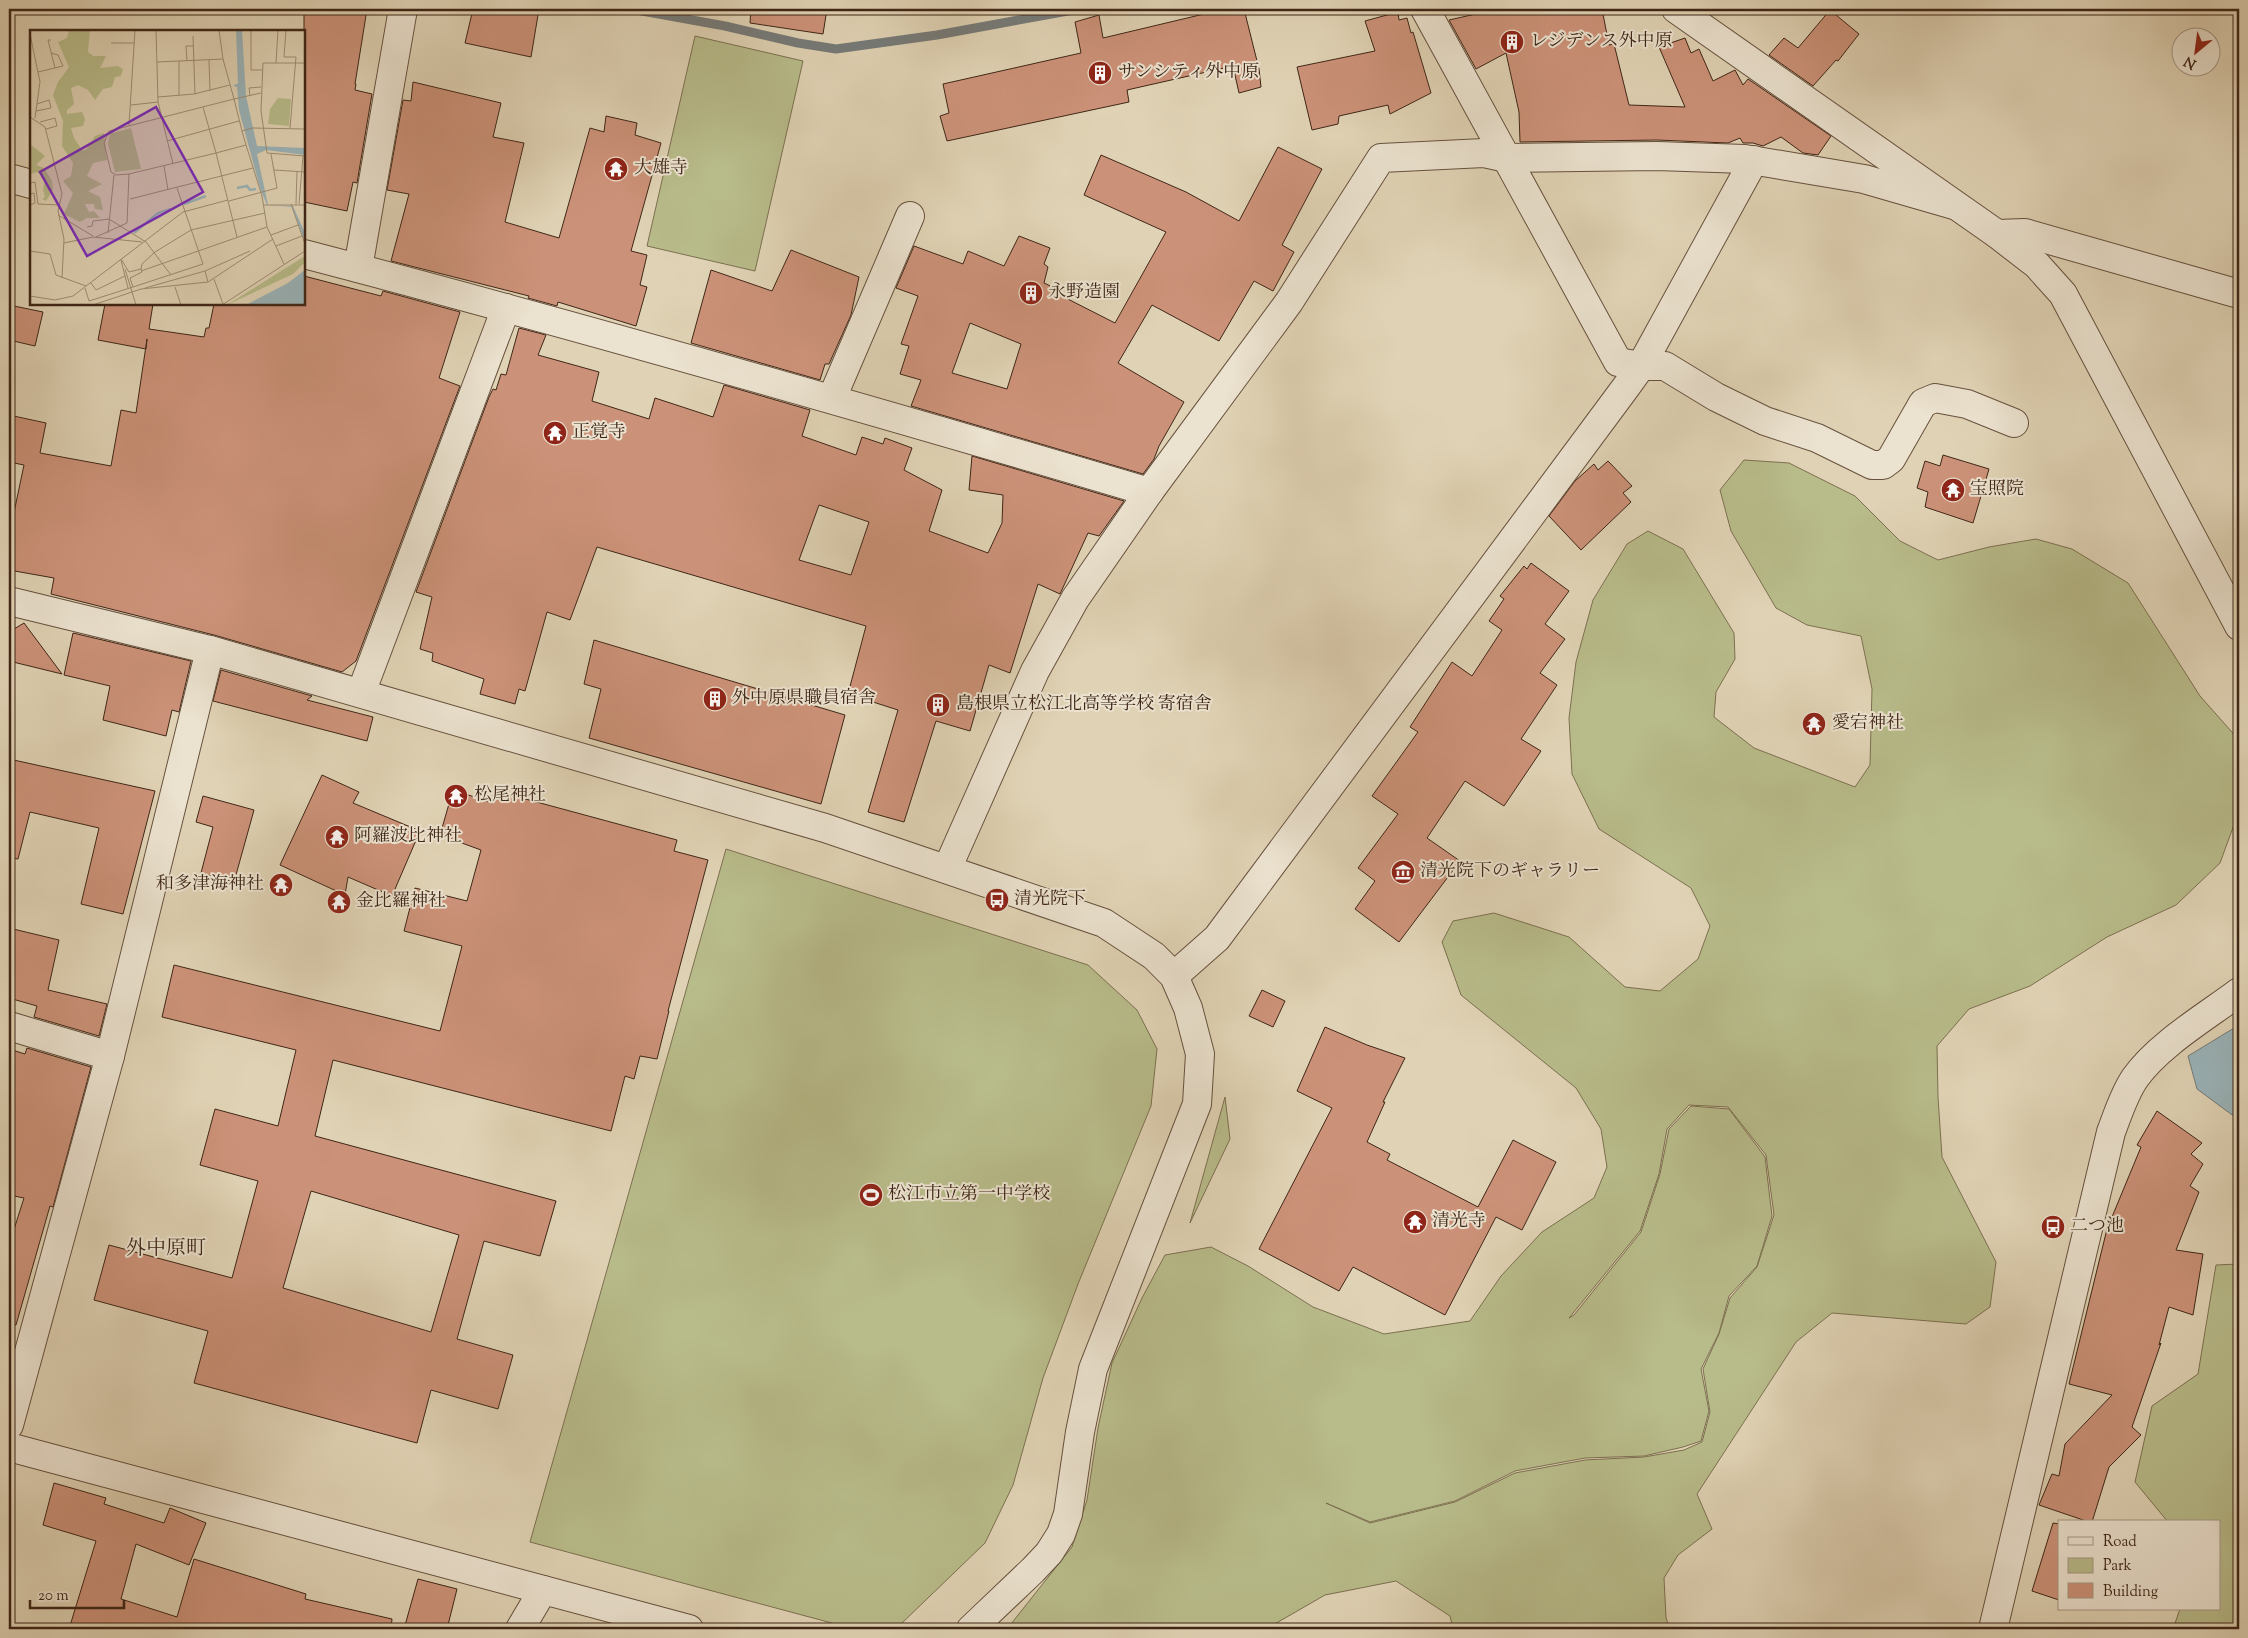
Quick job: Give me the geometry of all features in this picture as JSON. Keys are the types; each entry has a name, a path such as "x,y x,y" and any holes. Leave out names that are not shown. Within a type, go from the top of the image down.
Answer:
{"street":[{"path":"358,268 404,9"},
{"path":"1425,9 1618,362 1641,366 1665,366 1716,397 1765,421 1817,438 1872,465 1883,465 1891,459 1923,403 1935,398 1967,404 2014,423"},
{"path":"1676,9 1997,234 2037,265 2063,294 2239,626"},
{"path":"947,869 1008,730 1056,632 1075,599 1149,492 1289,302 1381,158 1484,153 1507,158 1657,156 1754,160 1864,179 1954,205"},
{"path":"1174,976 1217,938 1641,366 1754,160"},
{"path":"9,178 30,184"},
{"path":"832,398 910,216"},
{"path":"1997,234 2024,233 2239,294"},
{"path":"305,254 832,398 1149,492"},
{"path":"361,693 506,308"},
{"path":"9,602 210,650 825,828 1104,923 1154,956 1174,976 1188,1008 1200,1054 1197,1104 1093,1369 1080,1432 1068,1514 1061,1534 1049,1553 1033,1570 971,1629"},
{"path":"9,1425 110,1056 210,650"},
{"path":"1993,1629 2109,1141 2121,1105 2135,1079 2154,1055 2239,992"},
{"path":"9,1026 110,1056"},
{"path":"9,1447 689,1629"},
{"path":"520,1629 543,1590"}],"green space":[{"path":"695,36 803,61 755,271 647,246"},
{"path":"1744,460 1789,463 1855,496 1900,541 1938,560 1989,547 2036,539 2072,549 2128,583 2200,696 2239,740 2239,811 2220,863 2176,905 2107,937 2030,986 1969,1009 1937,1046 1942,1157 1996,1262 1990,1307 1966,1324 1832,1313 1796,1342 1697,1494 1712,1529 1678,1555 1664,1578 1666,1618 1670,1629 1453,1629 1450,1616 1396,1581 1325,1595 1266,1629 1007,1629 1072,1547 1087,1500 1098,1428 1112,1363 1142,1298 1165,1255 1211,1247 1248,1266 1313,1307 1384,1334 1470,1321 1501,1276 1542,1232 1594,1198 1607,1167 1601,1129 1576,1088 1461,995 1442,942 1453,921 1494,913 1569,937 1625,987 1660,991 1698,959 1710,926 1691,888 1599,829 1572,774 1569,718 1576,662 1593,600 1627,544 1648,531 1683,549 1734,633 1735,659 1716,692 1714,717 1754,748 1855,787 1870,765 1872,689 1861,636 1807,625 1776,608 1731,531 1720,490","holes":["1689,1105 1728,1107 1766,1155 1774,1215 1757,1267 1730,1298 1719,1334 1703,1369 1710,1412 1702,1442 1684,1450 1644,1457 1585,1460 1515,1473 1455,1502 1370,1523 1326,1503 1370,1522 1455,1501 1515,1471 1585,1458 1644,1456 1701,1441 1709,1411 1701,1369 1719,1333 1729,1296 1757,1266 1772,1216 1765,1157 1729,1109 1691,1106 1669,1129 1660,1174 1641,1232 1574,1315 1569,1318 1640,1231 1659,1174 1667,1129"]},
{"name":"松江市立第一中学校","path":"726,849 1088,965 1137,1010 1157,1049 1151,1106 1078,1284 1043,1378 1013,1485 985,1543 901,1624 870,1629 854,1629 530,1542"},
{"path":"1225,1097 1230,1139 1190,1223"},
{"path":"2239,1264 2239,1470 2236,1487 2239,1549 2239,1629 2173,1629 2180,1610 2220,1610 2220,1520 2166,1520 2135,1482 2152,1406 2198,1374 2216,1265"}],"water":[{"path":"2239,1025 2239,1120 2197,1089 2188,1056"}],"building":[{"path":"304,9 367,9 355,90 372,94 357,183 353,182 347,211 305,202"},
{"path":"473,9 539,9 531,57 465,43"},
{"path":"751,9 827,9 823,34 750,23"},
{"name":"サンシティ外中原","path":"1225,9 1244,9 1259,69 1261,87 1239,93 1233,66 1127,90 1129,102 947,141 940,116 949,113 943,84 1081,53 1075,22 1099,15 1103,38"},
{"path":"1498,9 1602,9 1609,45 1614,44 1629,105 1685,107 1659,47 1685,38 1691,53 1699,49 1713,81 1735,70 1743,85 1748,79 1831,136 1818,155 1803,153 1781,137 1763,146 1743,143 1740,138 1728,143 1657,140 1520,142 1519,112 1506,53 1476,69 1449,20"},
{"path":"1830,10 1859,34 1838,61 1836,60 1813,86 1769,55 1784,38 1798,48"},
{"path":"1398,12 1399,20 1407,18 1411,33 1413,32 1431,93 1390,114 1388,105 1339,116 1338,124 1312,130 1297,67 1375,51 1365,21"},
{"path":"413,82 501,103 493,137 524,143 505,222 559,238 590,128 604,132 606,116 637,123 635,135 661,143 631,251 647,255 640,285 647,287 636,326 558,302 557,306 528,298 529,296 391,261 409,194 387,190 403,100 411,101"},
{"path":"1278,147 1322,169 1282,245 1294,252 1273,291 1254,281 1219,341 1152,305 1118,363 1184,402 1159,446 1154,459 1143,474 911,406 921,380 900,374 909,346 901,344 918,296 896,288 914,246 963,264 968,251 1004,266 1019,236 1050,248 1044,264 1048,267 1044,283 1055,288 1054,292 1115,323 1166,232 1084,195 1101,155 1186,192 1239,221","holes":["970,323 1021,344 1007,389 952,373"]},
{"path":"791,250 859,277 851,315 829,364 825,364 820,380 691,343 711,270 772,291"},
{"path":"305,276 381,296 383,291 460,312 439,378 460,386 356,661 342,672 214,635 51,594 54,578 9,570 9,536 24,465 9,462 9,415 46,423 40,453 111,466 121,410 136,413 146,349 98,340 105,305 153,305 149,329 204,337 206,328 209,328 214,305 305,305"},
{"path":"9,305 43,312 35,346 9,340"},
{"path":"519,328 546,335 538,355 599,372 592,401 649,419 655,398 713,417 724,385 810,410 802,436 856,455 862,437 883,444 885,438 912,448 904,470 942,490 929,531 988,553 1002,523 1003,495 969,490 972,456 1124,501 1099,536 1088,533 1060,594 1038,584 1010,673 989,665 970,731 936,721 904,822 868,812 898,710 848,694 866,626 597,547 570,620 547,612 525,691 519,689 515,704 480,694 484,679 432,661 433,653 420,649 432,597 416,592 489,397 493,389 496,390 501,374 506,375","holes":["819,505 869,522 851,575 799,560"]},
{"name":"宝照院","path":"1943,455 1989,469 1973,523 1925,507 1928,492 1917,488 1925,461 1940,466"},
{"path":"1608,461 1632,486 1623,493 1631,502 1581,550 1549,516 1575,481 1594,464 1598,470"},
{"path":"1531,563 1569,591 1545,624 1565,639 1540,673 1557,685 1521,739 1541,751 1504,806 1465,781 1427,838 1460,861 1399,942 1355,909 1375,881 1358,868 1398,814 1372,796 1418,732 1410,727 1452,662 1472,676 1502,630 1489,621 1504,599 1500,596 1524,566 1527,569"},
{"path":"24,623 62,674 9,661 9,632"},
{"path":"73,633 191,661 179,712 172,710 166,736 103,720 110,686 64,675"},
{"path":"594,640 845,715 821,804 589,738 601,689 584,684"},
{"path":"221,670 312,696 307,700 373,717 367,741 213,701"},
{"path":"9,759 155,791 123,914 81,904 99,828 30,812 18,859 9,858"},
{"path":"322,775 359,792 353,803 420,831 392,896 348,877 345,895 280,865"},
{"path":"453,790 493,803 496,791 677,840 674,851 708,860 657,1059 640,1056 634,1079 625,1076 611,1131 333,1060 315,1136 556,1201 540,1256 484,1241 457,1339 513,1355 498,1409 431,1390 417,1443 194,1383 208,1331 94,1300 109,1245 232,1278 258,1181 200,1165 215,1109 278,1126 296,1050 162,1017 174,965 440,1031 462,946 404,931 415,888 467,901 481,850 440,835","holes":["311,1191 459,1235 431,1332 283,1288"]},
{"path":"203,796 254,810 234,882 201,873 213,827 196,822"},
{"path":"9,928 59,940 48,990 107,1004 99,1036 34,1017 37,1006 9,998"},
{"path":"1262,990 1285,1001 1273,1027 1249,1016"},
{"name":"清光寺","path":"1325,1027 1367,1045 1405,1058 1383,1102 1385,1102 1367,1142 1390,1154 1387,1160 1478,1207 1513,1140 1556,1162 1522,1230 1496,1217 1445,1315 1353,1267 1339,1291 1259,1249 1332,1108 1297,1091"},
{"path":"27,1048 91,1067 53,1207 50,1206 16,1325 9,1324 9,1245 24,1198 9,1195 9,1049 25,1054"},
{"path":"2157,1111 2202,1143 2191,1154 2203,1164 2190,1186 2199,1192 2176,1250 2203,1254 2193,1315 2169,1307 2159,1345 2161,1343 2132,1427 2141,1435 2109,1467 2093,1520 2083,1520 2039,1505 2052,1474 2059,1476 2065,1444 2112,1395 2069,1384 2107,1229 2141,1147 2137,1145"},
{"path":"54,1483 106,1498 104,1504 164,1523 170,1508 206,1523 189,1565 136,1544 121,1599 177,1617 194,1559 306,1594 305,1599 392,1619 391,1629 69,1629 96,1541 43,1525"},
{"path":"2053,1523 2058,1524 2058,1600 2032,1591"},
{"path":"418,1579 457,1589 447,1629 404,1629"}],"waterway":[{"path":"631,9 836,49 937,35 1079,9"}],"place":[{"name":"レジデンス外中原","path":"1512,42"},
{"name":"サンシティ外中原","path":"1100,73"},
{"name":"大雄寺","path":"616,169"},
{"name":"永野造園","path":"1031,293"},
{"name":"正覚寺","path":"555,433"},
{"name":"宝照院","path":"1953,490"},
{"name":"外中原県職員宿舎","path":"715,699"},
{"name":"島根県立松江北高等学校 寄宿舎","path":"938,705"},
{"name":"愛宕神社","path":"1814,724"},
{"name":"松尾神社","path":"456,796"},
{"name":"阿羅波比神社","path":"337,837"},
{"name":"清光院下のギャラリー","path":"1403,872"},
{"name":"和多津海神社","path":"281,885"},
{"name":"清光院下","path":"997,900"},
{"name":"金比羅神社","path":"339,902"},
{"name":"松江市立第一中学校","path":"871,1195"},
{"name":"清光寺","path":"1415,1222"},
{"name":"二つ池","path":"2053,1227"}],"district":[{"name":"外中原町","path":"166,1249"}]}
